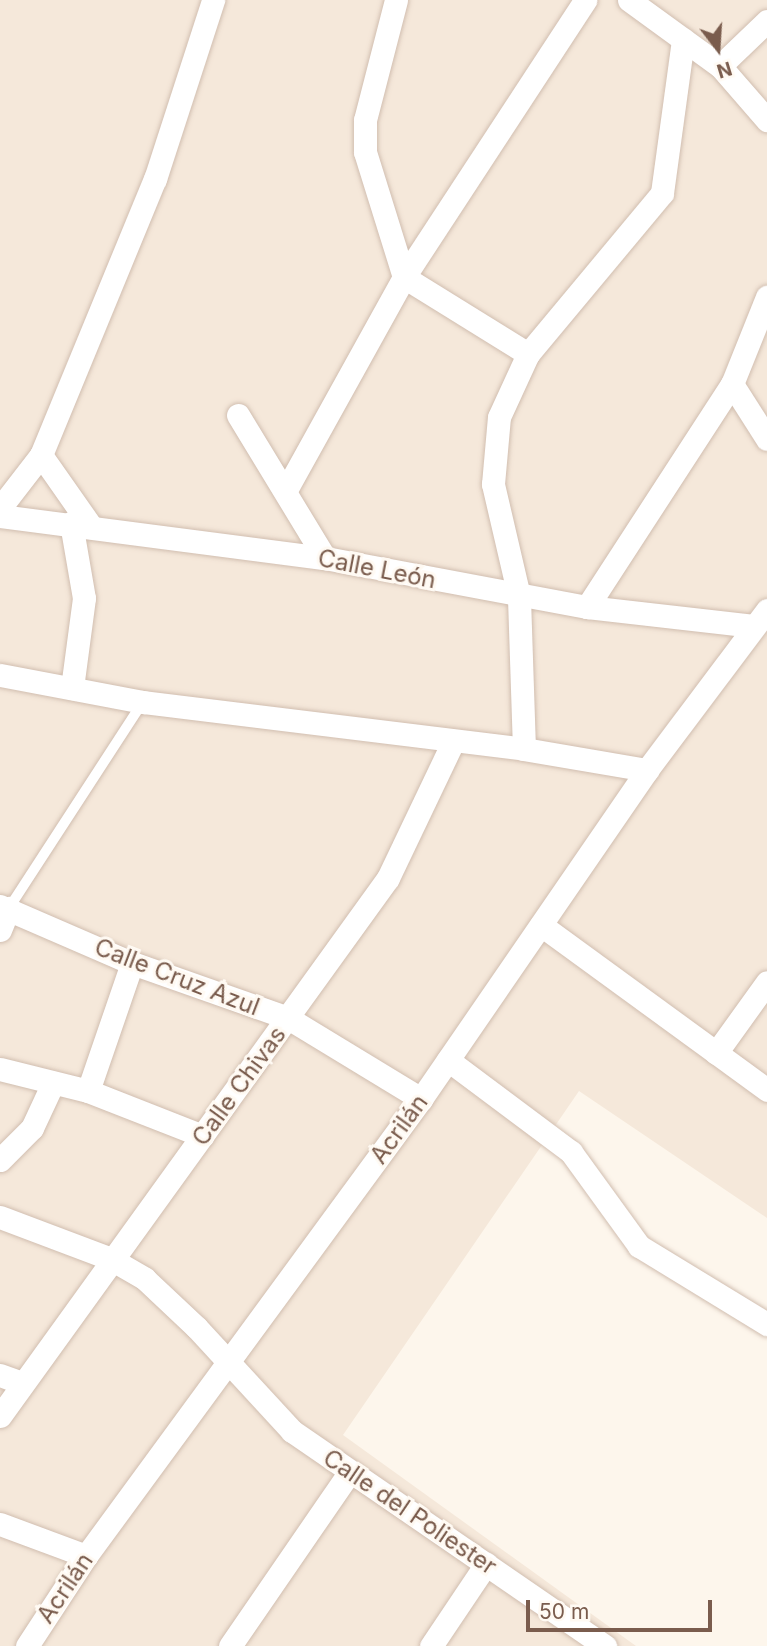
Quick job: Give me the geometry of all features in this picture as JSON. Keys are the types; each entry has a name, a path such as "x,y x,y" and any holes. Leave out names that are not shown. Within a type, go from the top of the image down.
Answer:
{"street":[{"path":"0,509 41,455 155,179 213,0"},
{"path":"396,0 365,120 365,152 404,277 528,354"},
{"path":"286,490 404,277 585,0"},
{"path":"629,0 720,66 767,120"},
{"path":"720,66 767,21"},
{"path":"524,749 519,596 493,484 499,418 528,354 662,193 683,39"},
{"path":"587,607 732,384 767,297"},
{"path":"732,384 767,439"},
{"path":"238,415 325,558"},
{"path":"41,455 81,524 83,598 72,688"},
{"name":"Calle León","path":"0,516 81,524 325,558 587,607 761,618"},
{"name":"Acrilán","path":"27,1646 86,1556 421,1098 648,770 761,618"},
{"path":"0,675 143,702 524,749 648,770"},
{"name":"Calle Chivas","path":"0,1416 388,878 453,742"},
{"path":"0,930 4,907"},
{"name":"Calle Cruz Azul","path":"4,907 132,963 288,1018 421,1098"},
{"path":"541,925 767,1090"},
{"path":"88,1091 132,963"},
{"path":"716,1052 767,982"},
{"path":"448,1060 571,1152 639,1245 767,1324"},
{"path":"0,1069 88,1091 203,1136"},
{"path":"0,1160 33,1128 53,1083"},
{"name":"Calle del Poliester","path":"0,1217 111,1259 166,1297 292,1432 605,1646"},
{"path":"0,1375 22,1383"},
{"path":"230,1646 349,1473"},
{"path":"0,1524 86,1556"},
{"path":"432,1646 486,1564"}],"lane":[{"path":"4,907 143,702"}],"shaded area":[{"path":"0,0 767,0 767,1218 579,1091 343,1435 636,1646 0,1646"}]}
